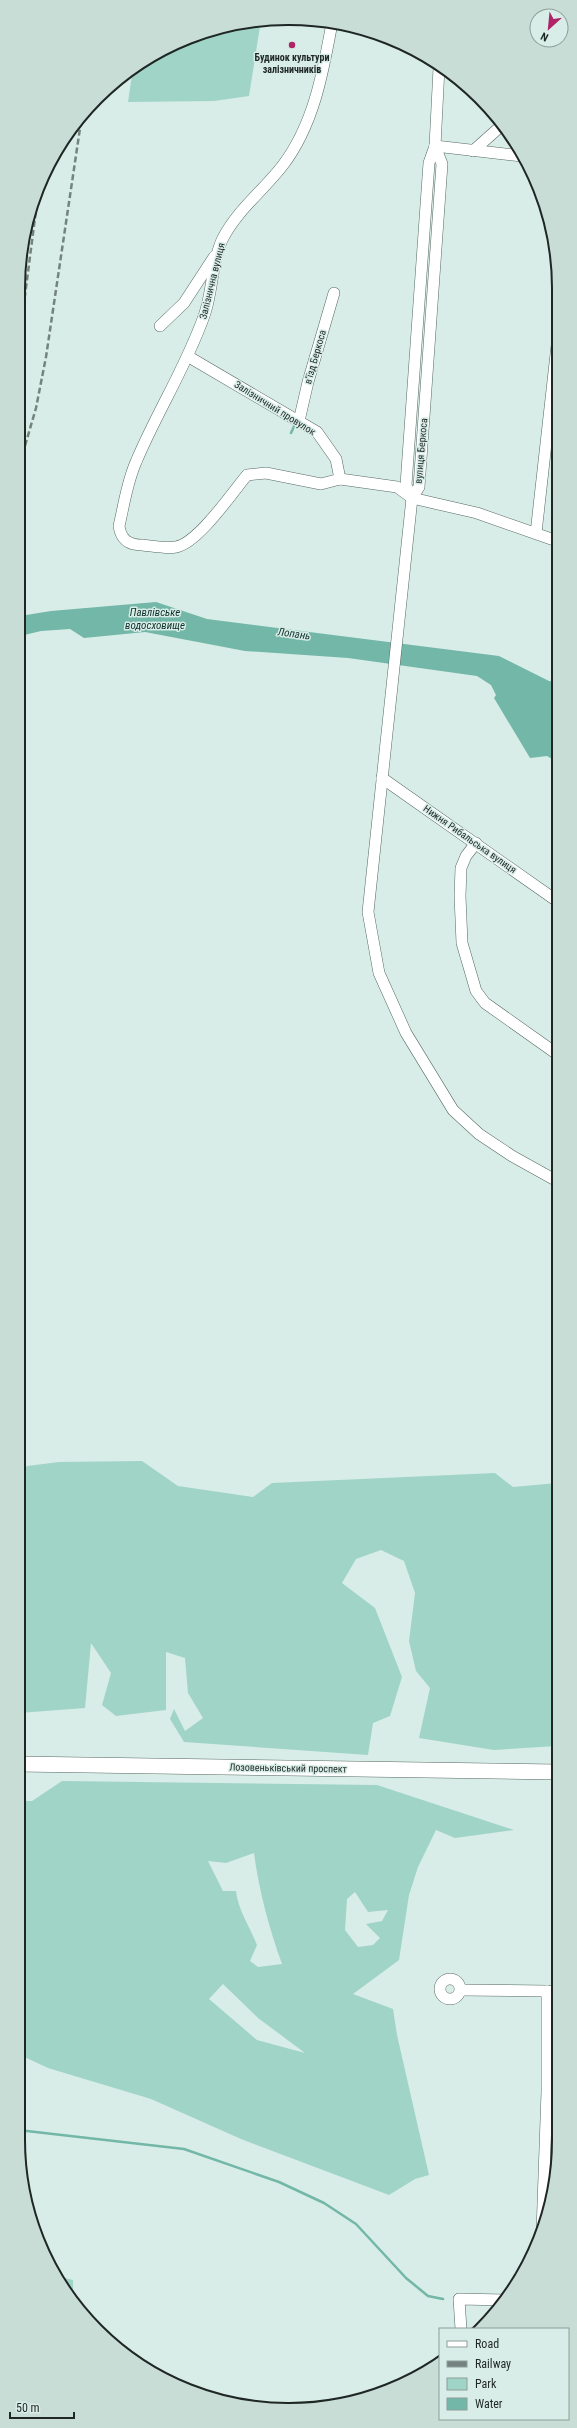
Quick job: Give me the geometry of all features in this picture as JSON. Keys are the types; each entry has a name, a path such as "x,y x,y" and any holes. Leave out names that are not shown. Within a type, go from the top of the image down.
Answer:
{"highway":[{"name":"Лозовеньківський проспект","path":"25,1764 552,1772"}],"street":[{"name":"Залізнична вулиця","path":"331,28 317,96 308,120 284,163 230,225 218,251 205,314 189,357 135,463 119,526 121,535 126,542 136,545 176,547 192,540 247,475 266,473 321,484 340,479"},
{"name":"вулиця Беркоса","path":"439,72 435,146 442,164 419,487 412,498 392,699 368,912 379,973 406,1033 453,1110 486,1139 512,1156 552,1178"},
{"path":"473,151 498,128"},
{"path":"435,146 516,155"},
{"path":"160,326 184,303 218,251"},
{"name":"в’їзд Беркоса","path":"296,420 334,293"},
{"name":"Залізничний провулок","path":"189,357 318,432 336,460 340,479"},
{"path":"536,533 552,390"},
{"path":"340,479 397,487 412,498 477,513 552,539"},
{"name":"Нижня Рибальська вулиця","path":"382,778 552,897"},
{"path":"476,844 466,856 461,868 460,896 462,943 476,991 485,1003 552,1050"},
{"path":"461,1990 552,1992 552,2092 548,2183"},
{"path":"461,2328 459,2299 498,2300"}],"green space":[{"path":"260,27 249,96 214,101 128,102 132,76 157,60 204,39 237,30"},
{"path":"142,1461 178,1486 253,1497 272,1483 495,1473 513,1487 552,1483 552,1746 494,1750 419,1738 430,1688 416,1671 409,1641 415,1593 404,1561 381,1550 356,1559 342,1583 375,1608 402,1677 390,1716 373,1723 368,1755 184,1742 170,1719 174,1709 185,1731 203,1718 188,1693 185,1658 166,1652 166,1710 116,1716 102,1705 111,1673 91,1643 85,1708 25,1713 25,1469 27,1466 59,1462"},
{"path":"62,1781 377,1785 514,1830 455,1838 436,1830 418,1867 409,1895 399,1960 353,1994 393,2009 397,2035 429,2175 415,2179 389,2195 241,2139 151,2099 48,2068 25,2057 25,1801 32,1801","holes":["254,1853 265,1909 282,1964 258,1967 250,1961 257,1945 242,1912 236,1891 223,1891 208,1861 226,1863","355,1892 368,1912 388,1910 382,1921 366,1924 380,1938 373,1945 358,1947 345,1930 347,1899","223,1984 258,2018 305,2053 257,2040 209,1999"]},
{"path":"64,2278 73,2280 73,2292"}],"water":[{"path":"156,602 207,619 499,656 552,681 552,759 547,756 530,758 494,698 496,695 491,685 477,676 348,658 245,651 145,632 84,638 70,629 41,631 25,635 25,615 51,611"}],"waterway":[{"path":"291,433 296,422"},
{"path":"25,2131 184,2149 279,2182 324,2203 356,2224 406,2278 428,2296 443,2299"}],"railway":[{"path":"25,446 36,408 46,357 80,126"},
{"path":"25,295 35,216"}],"place":[{"name":"Будинок культури залізничників","path":"292,45"}],"water label":[{"name":"Павлівське водосховище","path":"155,618"},
{"name":"Лопань","path":"294,634"}]}
